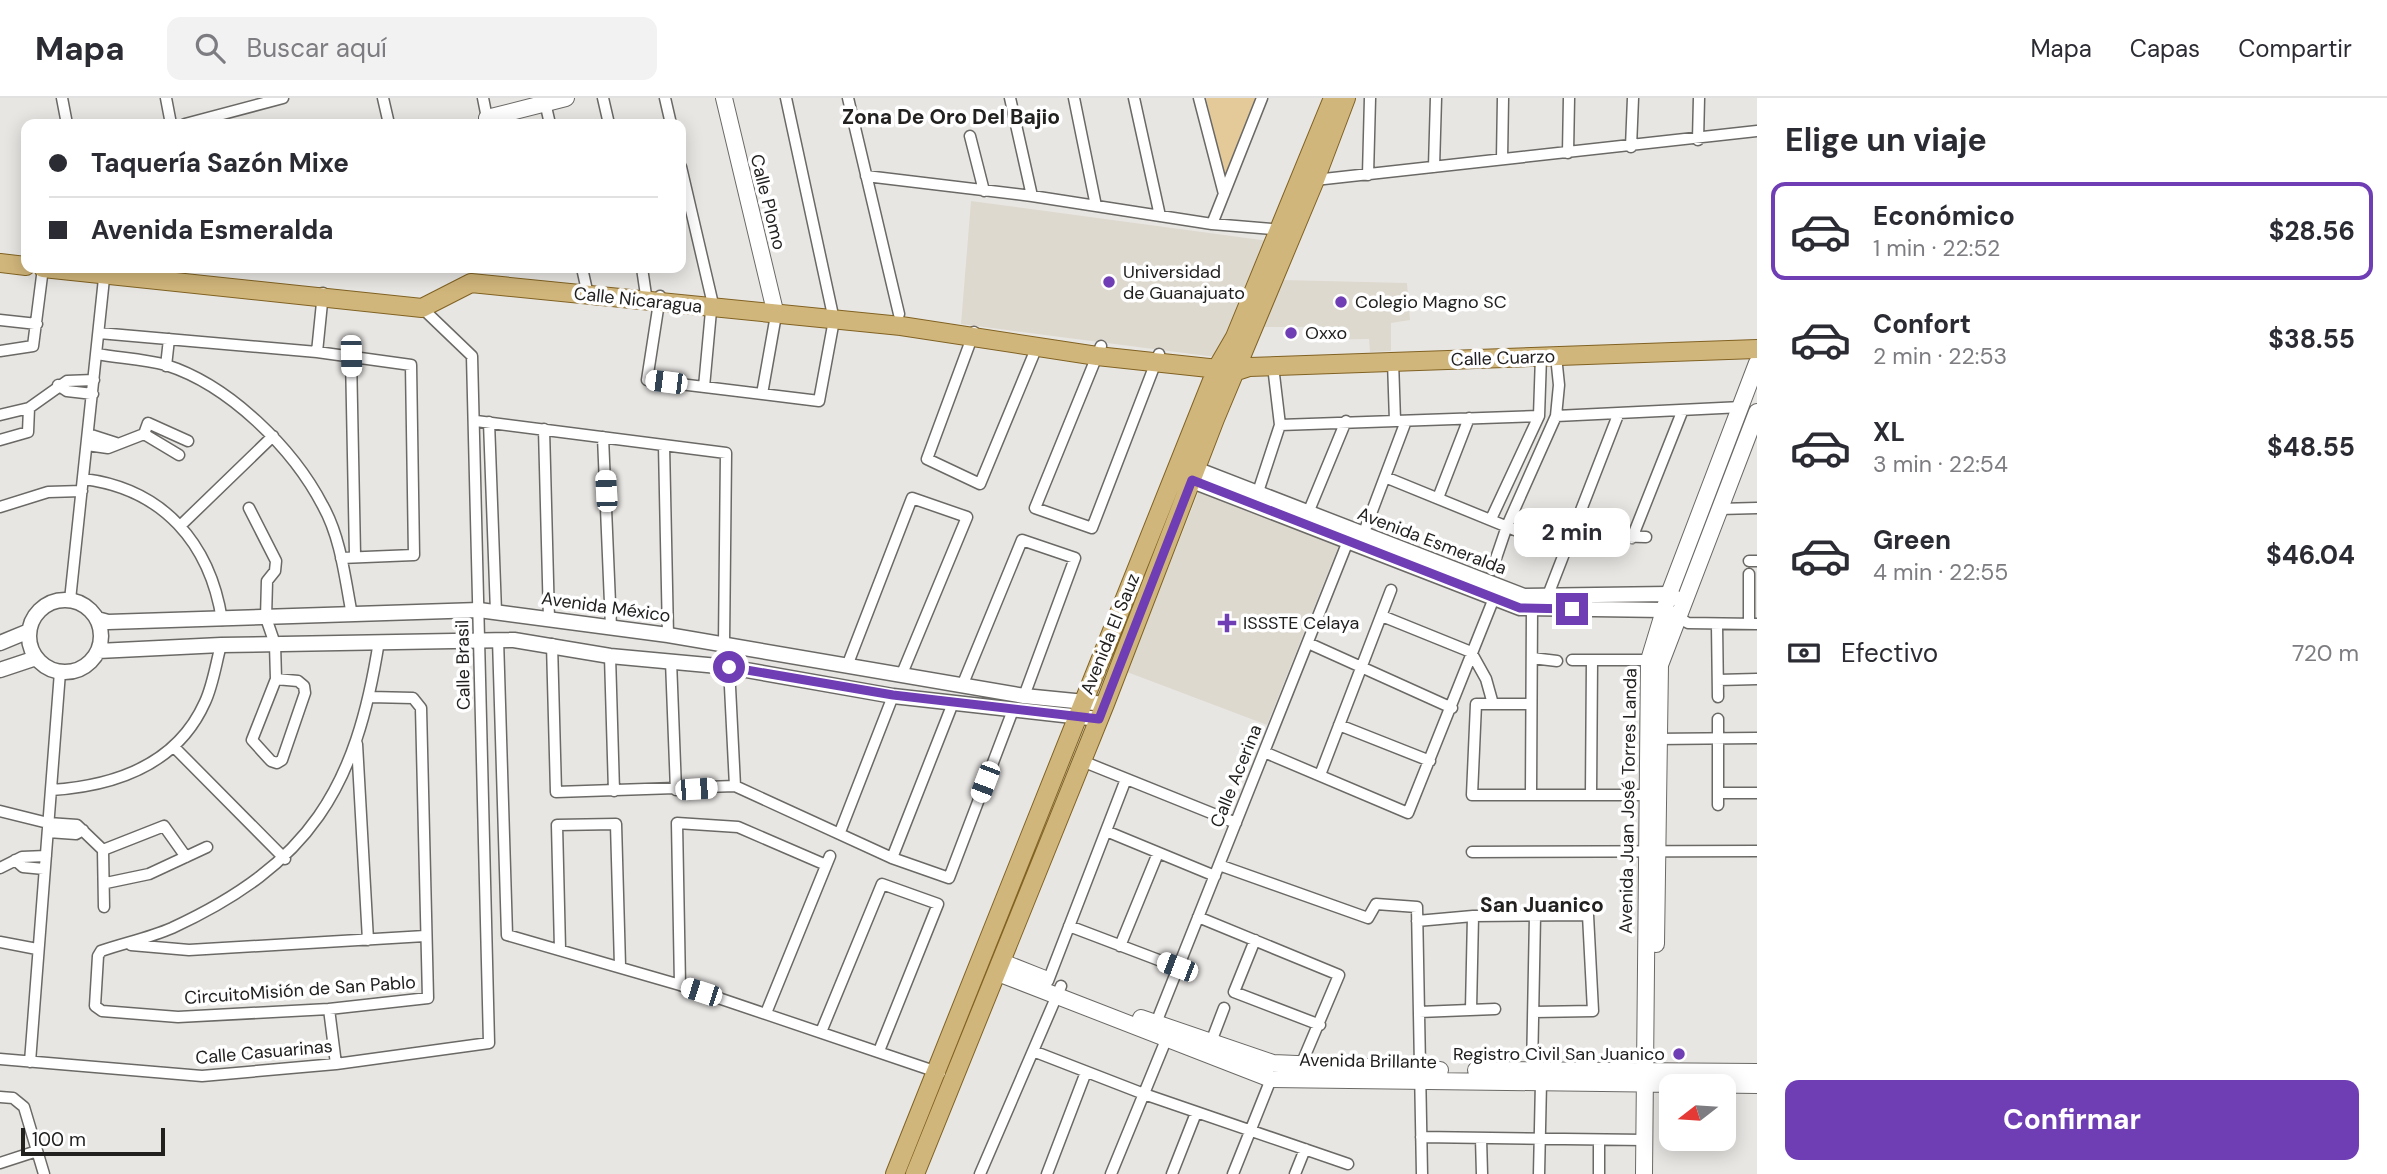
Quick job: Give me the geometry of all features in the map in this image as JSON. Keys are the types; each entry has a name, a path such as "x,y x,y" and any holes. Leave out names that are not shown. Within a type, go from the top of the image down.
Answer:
{"main road":[{"path":"486,112 540,100 566,98"},
{"name":"Calle Plomo","path":"724,98 775,310"},
{"name":"Avenida El Sauz","path":"915,1174 944,1075 1080,708 1185,471 1242,367 1333,98"},
{"name":"Avenida El Sauz","path":"895,1174 1000,967 1102,711 1219,364 1315,180 1346,98"},
{"path":"0,255 21,257"},
{"path":"0,262 21,265"},
{"path":"130,273 323,296 419,304"},
{"path":"159,273 323,296"},
{"name":"Calle Nicaragua","path":"419,304 469,273 587,291 834,315 901,326 1242,367"},
{"name":"Calle Nicaragua","path":"834,315 899,314 973,335"},
{"name":"Calle Cuarzo","path":"1242,367 1757,349"},
{"name":"Avenida Juan José Torres Landa","path":"1654,1174 1650,1078 1654,739 1648,660 1719,509 1750,409 1757,363"},
{"name":"Avenida Juan José Torres Landa","path":"1651,849 1647,795 1660,665 1673,605 1750,409"},
{"name":"Avenida Brillante","path":"1000,967 1055,987 1271,1079 1421,1075 1536,1076 1650,1078 1757,1085"},
{"name":"Avenida Brillante","path":"1161,1032 1211,1042 1273,1063 1421,1075"},
{"name":"Avenida Brillante","path":"1650,1078 1757,1072"},
{"name":"Avenida Juan José Torres Landa","path":"1644,1174 1650,1078"}],"street":[{"path":"62,98 66,119"},
{"path":"166,98 170,119"},
{"path":"204,119 283,98"},
{"path":"383,98 388,119"},
{"path":"603,98 608,119"},
{"path":"665,98 670,119"},
{"path":"644,273 654,298 647,380 819,401 834,315 786,98"},
{"path":"848,98 899,314"},
{"path":"1010,98 1032,197"},
{"path":"1074,98 1096,206"},
{"path":"1134,98 1160,216"},
{"path":"1199,98 1224,194"},
{"path":"1212,224 1262,98"},
{"path":"1368,175 1370,98"},
{"path":"1434,167 1436,98"},
{"path":"1502,159 1503,98"},
{"path":"1568,153 1569,98"},
{"path":"1631,147 1633,98"},
{"path":"1698,140 1699,98"},
{"path":"540,100 548,119"},
{"path":"1315,180 1698,140 1757,131"},
{"path":"970,136 985,191"},
{"path":"866,176 1212,224 1287,231"},
{"path":"686,188 713,304 704,387"},
{"path":"0,351 33,346 42,273"},
{"path":"70,600 105,273"},
{"path":"583,273 587,291"},
{"path":"317,352 323,296"},
{"name":"Calle Brasil","path":"419,304 472,356 476,421 489,1043"},
{"path":"762,394 775,310"},
{"path":"0,320 37,324"},
{"path":"99,332 317,352 411,365 414,555 355,555 341,558"},
{"path":"973,335 927,459 980,484 1038,342"},
{"path":"166,366 169,339"},
{"path":"1099,351 1035,508 1092,528 1158,358"},
{"path":"97,354 166,366 223,393 273,436 298,465 324,507 341,558 352,615"},
{"path":"351,356 355,555"},
{"path":"1491,519 1539,416 1549,356"},
{"path":"1492,570 1507,526 1556,416 1559,385 1549,356"},
{"name":"Calle Acerina","path":"1111,1174 1144,1094 1177,967 1308,643 1354,536 1385,477 1400,421 1393,360"},
{"path":"1256,498 1280,425 1273,366"},
{"path":"0,415 29,408 67,381 94,380"},
{"path":"58,385 67,391 93,394"},
{"path":"0,440 28,432 29,408"},
{"path":"1556,416 1750,409"},
{"path":"1632,538 1682,412"},
{"path":"1548,595 1618,415"},
{"path":"1280,425 1539,416"},
{"path":"1438,498 1469,418"},
{"path":"476,421 726,453 724,645"},
{"path":"1308,513 1346,421"},
{"path":"489,422 496,612"},
{"path":"88,440 108,448 144,434 177,454 186,440 148,423 144,434"},
{"path":"544,429 549,619"},
{"path":"180,526 273,436"},
{"path":"603,437 611,627"},
{"path":"664,445 668,635"},
{"name":"Avenida Esmeralda","path":"1185,471 1354,536 1524,596 1548,595 1572,602"},
{"path":"1385,477 1564,550"},
{"path":"84,479 109,482 149,502 180,526 200,550 217,587 222,620"},
{"path":"0,507 48,492 82,491"},
{"path":"847,666 912,498 967,517 901,676"},
{"name":"Avenida Esmeralda","path":"1256,498 1308,513 1354,536 1520,608 1572,602 1673,605"},
{"path":"249,508 276,561 275,571 267,581 266,618 275,644 276,679 252,740 271,761 277,763 282,760 305,693 304,686 298,681 276,679"},
{"path":"1719,509 1757,508"},
{"path":"1570,535 1646,537"},
{"path":"962,686 1022,540 1075,558 1024,696"},
{"path":"1673,605 1688,622 1717,625 1753,624 1749,573"},
{"path":"1320,775 1391,590"},
{"path":"1264,752 1408,813 1494,598"},
{"path":"70,600 84,605 97,619 101,635 98,651 89,663 78,670 60,672 46,667 36,658 30,646 29,631 38,611 56,601 70,600"},
{"path":"1531,794 1532,608"},
{"name":"Avenida México","path":"97,619 108,622 222,620 479,610 668,635 1102,711"},
{"path":"514,640 516,615"},
{"path":"1382,616 1471,652 1486,678 1493,704"},
{"path":"1717,625 1718,697"},
{"path":"0,643 29,631"},
{"path":"498,639 507,935 680,985 944,1075"},
{"name":"Avenida México","path":"98,651 221,645 498,639 552,644 610,656 729,667 953,703 1013,710 1080,708"},
{"path":"127,944 171,928 237,894 285,859 307,833 336,790 357,741 370,697 379,641"},
{"path":"1308,643 1451,708"},
{"path":"552,644 556,792 735,786 892,858 949,878 1013,710"},
{"path":"51,790 90,788 134,774 174,747 205,703 221,645"},
{"path":"610,656 614,791"},
{"path":"0,670 36,658"},
{"path":"1532,658 1557,661"},
{"path":"1572,660 1648,660"},
{"path":"1591,795 1592,660"},
{"path":"671,661 676,790"},
{"path":"729,667 735,786"},
{"path":"30,1062 60,672"},
{"path":"1718,680 1757,679"},
{"path":"840,832 893,695"},
{"name":"CircuitoMisión de San Pablo","path":"127,944 101,951 94,998 95,1006 102,1011 178,1017 329,1009 428,998 421,708 413,698 370,697"},
{"path":"892,858 953,703"},
{"path":"1530,704 1476,704 1472,795 1647,795"},
{"path":"1718,719 1718,799 1757,793"},
{"path":"1339,725 1430,761"},
{"path":"1654,739 1757,738"},
{"path":"357,741 368,940"},
{"path":"174,747 285,859"},
{"path":"1082,761 1236,823"},
{"path":"980,1174 1033,1051 1055,987 1069,926 1126,779"},
{"path":"0,811 48,827 77,825 83,830 103,850 106,883 104,907"},
{"path":"680,985 677,823 738,827 828,861 766,1013"},
{"path":"560,949 557,825 616,824 620,966"},
{"path":"103,850 164,826 186,857"},
{"path":"1106,831 1158,853 1368,918 1376,904 1417,907 1422,1174"},
{"path":"106,883 149,874 206,847"},
{"path":"1472,852 1651,849 1757,851"},
{"path":"1120,946 1158,853"},
{"path":"0,868 15,860 46,856"},
{"path":"15,860 23,867 44,869"},
{"path":"821,1032 882,884 938,904 879,1051"},
{"path":"1417,921 1474,916 1588,915 1593,1011 1534,1012"},
{"path":"1471,1009 1474,916"},
{"path":"1535,916 1534,1012 1539,1174"},
{"path":"1198,917 1339,975 1301,1065"},
{"path":"1069,926 1177,967"},
{"path":"127,944 189,950 425,936"},
{"path":"1255,940 1234,992 1320,1025"},
{"path":"0,942 37,949"},
{"path":"1211,1042 1224,1008"},
{"path":"329,1009 336,1064"},
{"path":"1419,1012 1495,1009"},
{"name":"Calle Casuarinas","path":"0,1059 202,1076 336,1064 489,1043"},
{"path":"1033,1051 1196,1113 1348,1164"},
{"path":"1046,1174 1086,1072"},
{"path":"1233,1174 1271,1079"},
{"path":"0,1097 13,1098 24,1107 44,1174"},
{"path":"1172,1174 1196,1113"},
{"path":"1421,1137 1645,1140"},
{"path":"1482,1138 1482,1174"},
{"path":"1599,1140 1600,1174"},
{"path":"1295,1174 1305,1149"},
{"path":"0,1163 37,1151"}],"shaded area":[{"path":"1206,98 1257,98 1226,186"},
{"name":"Universidad de Guanajuato","path":"971,201 1269,241 1235,331 1215,357 961,324"},
{"name":"Colegio Magno SC","path":"1283,280 1407,283 1410,320 1391,323 1391,351 1370,352 1369,339 1307,340 1305,327 1264,327"},
{"name":"ISSSTE Celaya","path":"1200,488 1339,545 1267,725 1127,672"}],"place":[{"name":"Universidad de Guanajuato","path":"1109,282"},
{"name":"Colegio Magno SC","path":"1341,302"},
{"name":"Oxxo","path":"1291,333"},
{"name":"ISSSTE Celaya","path":"1227,623"},
{"name":"Registro Civil San Juanico","path":"1679,1054"}],"district":[{"name":"Zona De Oro Del Bajio","path":"951,117"},
{"name":"San Juanico","path":"1542,905"}],"route":[{"path":"729,667 893,695 1099,719 1192,480 1520,608 1572,609"}]}
